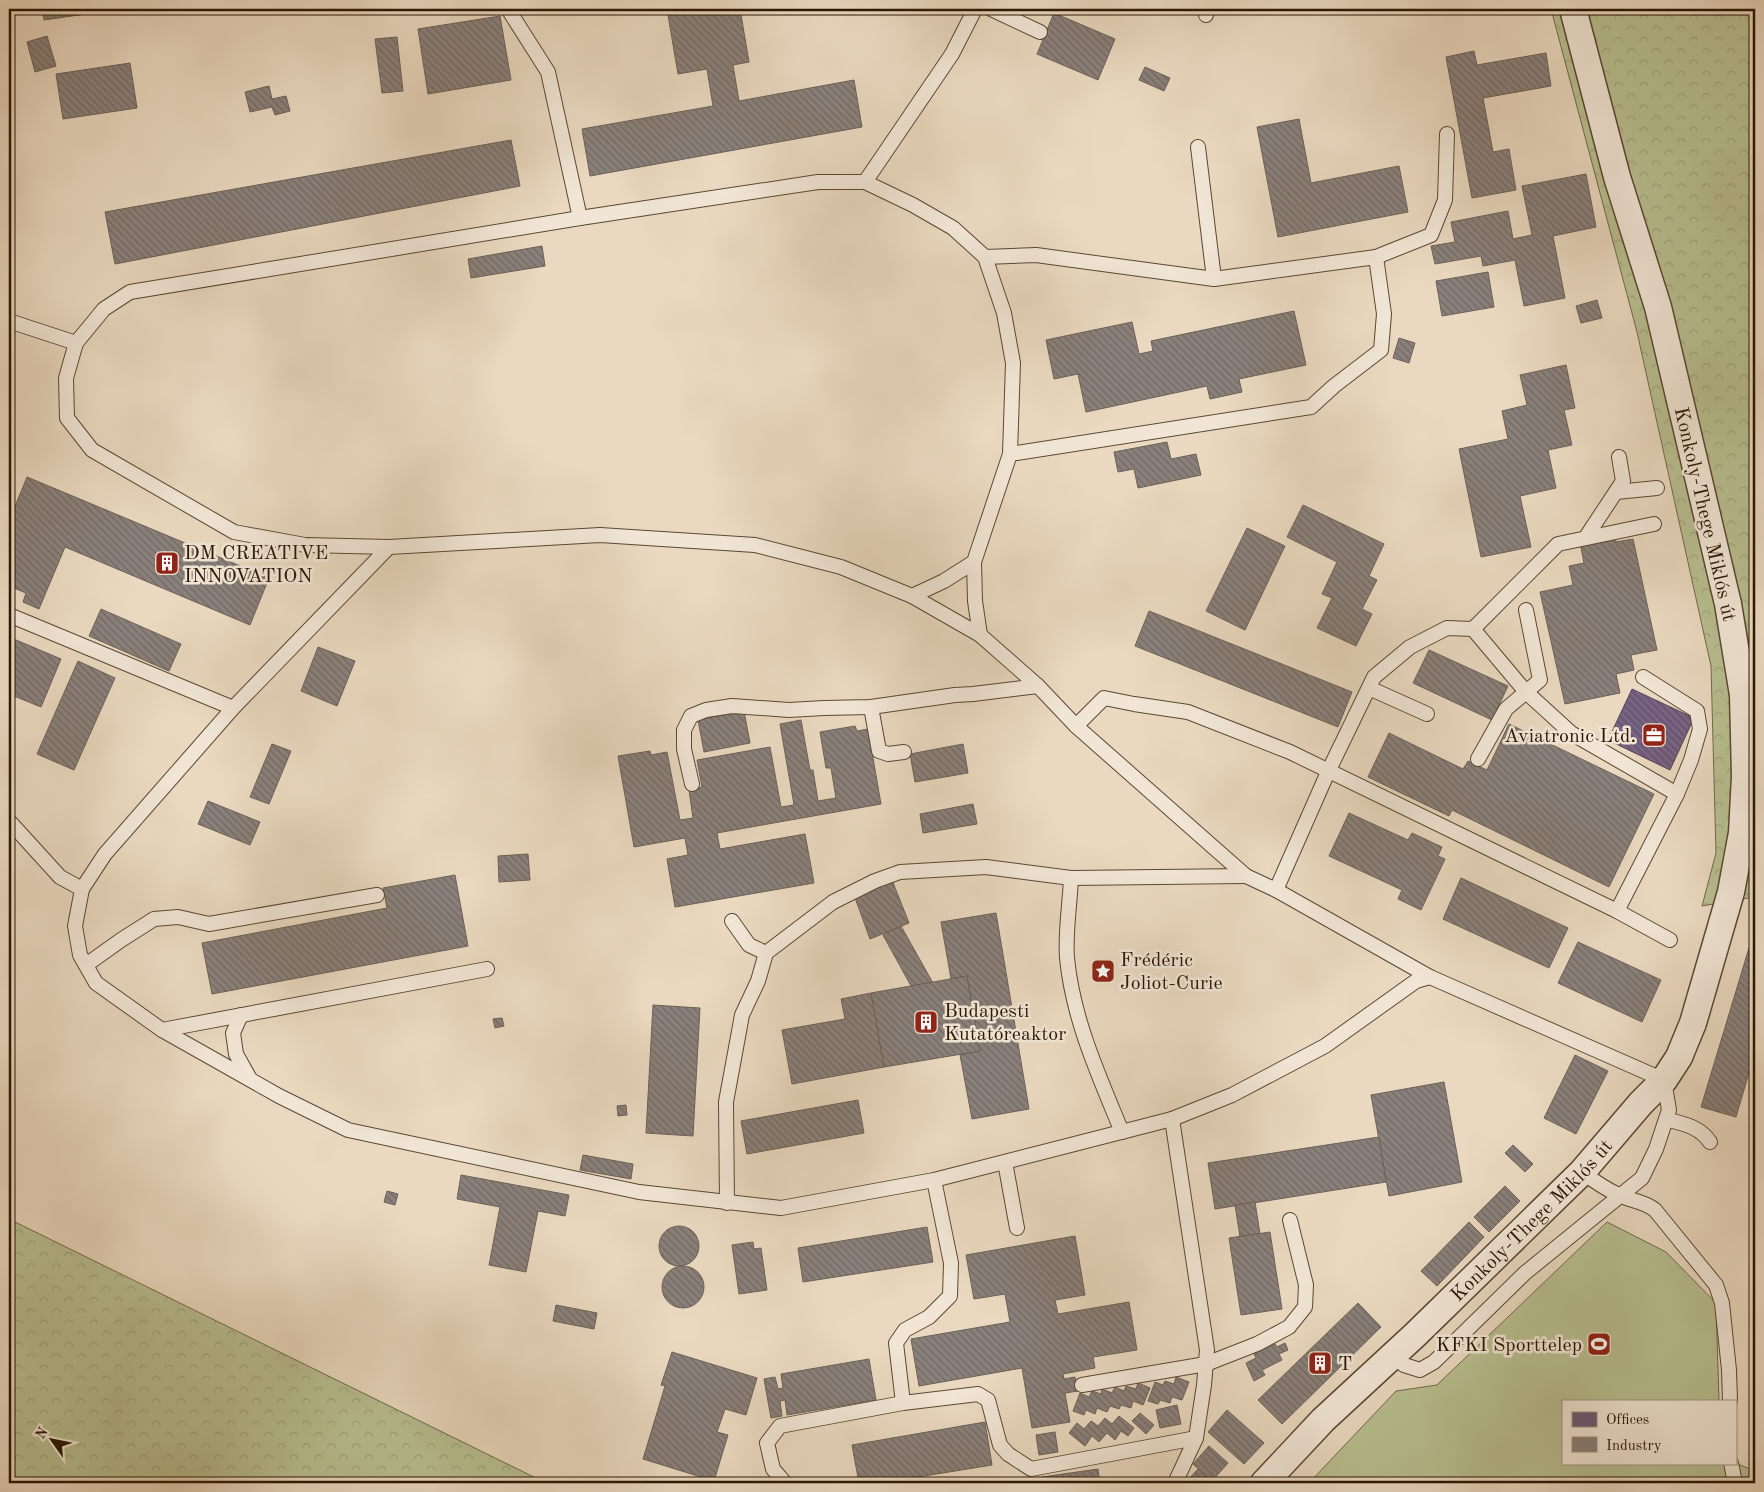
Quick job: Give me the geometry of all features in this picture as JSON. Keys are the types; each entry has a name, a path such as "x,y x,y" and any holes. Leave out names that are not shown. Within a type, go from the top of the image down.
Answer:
{"street":[{"name":"Konkoly-Thege Miklós út","path":"1264,1483 1323,1420 1393,1356 1582,1172 1641,1103 1664,1080 1679,1057 1693,1022 1731,892 1742,833 1745,776 1743,695 1728,604 1658,307 1617,178 1573,9"}],"lane":[{"path":"508,9 548,72 580,218"},
{"path":"865,182 952,54 975,9"},
{"path":"992,9 1040,32"},
{"path":"985,257 1036,255 1214,279 1376,257 1431,235 1445,200 1447,134"},
{"path":"1198,146 1214,279"},
{"path":"980,636 975,601 974,562 1010,454 1013,363 1004,313 985,257 953,228 913,205 865,182 818,182 580,218 130,292 104,309 76,343 66,378 67,418 92,450 234,532 305,545 389,547 600,535 755,545 841,567 912,596 980,636 1038,686 1076,726 1246,876 1276,890 1430,976 1664,1080"},
{"path":"1010,454 1312,407 1334,386 1381,350 1384,314 1376,257"},
{"path":"9,321 76,343"},
{"path":"1586,537 1623,481 1619,457"},
{"path":"1616,492 1657,488"},
{"path":"1276,890 1328,772 1374,677 1410,647 1447,628 1473,629 1558,544 1654,524"},
{"path":"389,547 233,708 105,854 82,889 75,926 80,956 96,983 162,1030 251,1080 348,1130 639,1192 781,1208 934,1180 1172,1119 1232,1095 1325,1046 1416,981 1430,976"},
{"path":"912,596 944,581 974,562"},
{"path":"1478,759 1506,708 1540,680 1526,610"},
{"path":"9,614 233,708"},
{"path":"1473,629 1526,692 1571,733 1677,794"},
{"path":"1616,912 1677,794 1691,760 1700,729 1697,711 1643,677"},
{"path":"692,784 684,749 684,730 691,716 706,710 732,706 788,710 871,707 1038,686"},
{"path":"1369,688 1426,714"},
{"path":"1076,726 1104,698 1188,712 1290,752 1670,940"},
{"path":"871,707 879,751 888,754 904,752"},
{"path":"9,821 60,877 82,889"},
{"path":"727,1203 726,1102 742,1015 758,981 766,953 833,902 875,881 900,872 986,867 1071,878 1246,876"},
{"path":"1071,878 1067,957 1073,997 1081,1029 1122,1132"},
{"path":"86,965 154,919 178,917 209,924 377,895"},
{"path":"732,921 749,945 766,953"},
{"path":"162,1030 487,969"},
{"path":"241,1015 232,1033 236,1054 251,1080"},
{"name":"Konkoly-Thege Miklós út","path":"1393,1356 1404,1365 1420,1370 1434,1362 1525,1273 1642,1178 1656,1149 1669,1110 1664,1080"},
{"path":"1172,1119 1206,1345 1206,1364 1196,1438 1175,1483"},
{"path":"1666,1119 1696,1128 1704,1133 1710,1142"},
{"path":"1005,1162 1018,1228"},
{"path":"1582,1172 1603,1187 1621,1196 1647,1203 1655,1210 1716,1284 1722,1303 1730,1400"},
{"path":"903,1403 896,1343 905,1330 929,1317 950,1296 951,1263 934,1180"},
{"path":"1082,1385 1206,1364 1257,1344 1289,1327 1305,1307 1306,1285 1290,1220"},
{"path":"785,1483 773,1470 767,1443 780,1426 903,1403 978,1394 988,1400 1000,1445 1008,1454 1031,1469 1196,1438"},
{"path":"1731,1464 1735,1483"}],"green space":[{"path":"1551,9 1755,9 1755,897 1702,906 1716,853 1711,666 1637,332"},
{"path":"9,1219 546,1483 9,1483"},
{"name":"KFKI Sporttelep","path":"1607,1222 1666,1252 1716,1303 1719,1400 1562,1400 1562,1464 1736,1463 1750,1469 1755,1453 1755,1483 1309,1483 1396,1391 1437,1385"}],"building: Offices":[{"path":"1632,689 1694,718 1670,770 1608,740"}],"building: Industry":[{"path":"42,9 121,9 44,20"},
{"path":"667,9 740,9 749,62 733,65 739,101 854,80 862,127 590,176 582,129 713,106 707,69 678,74"},
{"path":"1435,9 1456,9 1456,10 1435,13"},
{"path":"1054,13 1115,39 1098,80 1037,54"},
{"path":"500,16 511,80 428,94 418,29"},
{"path":"47,36 56,66 35,72 27,42"},
{"path":"397,37 403,91 382,93 375,39"},
{"path":"1474,51 1477,65 1546,53 1551,86 1483,98 1493,152 1509,149 1516,190 1472,198 1446,57"},
{"path":"130,63 137,108 63,119 56,74"},
{"path":"1145,67 1170,78 1164,91 1139,80"},
{"path":"269,86 272,99 286,96 290,111 275,115 272,107 250,112 245,92"},
{"path":"1299,119 1311,183 1399,166 1408,212 1278,237 1257,127"},
{"path":"9,129 11,148 9,148"},
{"path":"511,140 520,186 115,264 105,212"},
{"path":"1586,174 1596,227 1553,236 1565,298 1524,306 1515,260 1483,266 1481,256 1435,264 1431,246 1455,242 1451,222 1508,211 1513,239 1532,235 1522,186"},
{"path":"542,246 545,266 471,278 468,259"},
{"path":"1488,272 1494,307 1442,316 1436,281"},
{"path":"1597,300 1602,318 1581,323 1576,306"},
{"path":"1294,311 1306,365 1239,379 1242,392 1210,399 1207,386 1086,412 1078,374 1054,379 1046,340 1132,322 1139,354 1153,351 1151,341"},
{"path":"1399,338 1415,343 1409,363 1393,358"},
{"path":"1566,365 1575,408 1564,410 1572,445 1548,450 1556,488 1520,496 1531,547 1481,557 1459,449 1508,439 1502,411 1527,405 1520,375"},
{"path":"1167,442 1171,459 1196,454 1201,475 1138,488 1134,469 1118,472 1114,452"},
{"name":"DM CREATIVE INNOVATION","path":"27,477 269,578 250,625 65,547 39,609 23,602 26,593 9,586 9,537 14,524 9,521"},
{"path":"1303,505 1384,544 1369,576 1377,580 1362,609 1372,614 1356,646 1317,628 1332,598 1322,594 1337,562 1287,537"},
{"path":"1247,528 1285,546 1245,630 1206,611"},
{"path":"1615,535 1616,542 1633,539 1657,650 1631,655 1634,670 1616,674 1620,693 1565,704 1540,592 1573,585 1569,566 1584,563 1580,543"},
{"path":"101,609 181,644 169,671 89,636"},
{"path":"1149,611 1352,692 1338,727 1135,646"},
{"path":"9,637 61,659 41,707 9,694"},
{"path":"318,647 355,661 337,706 301,691"},
{"path":"1429,650 1508,686 1492,720 1413,683"},
{"path":"78,661 115,678 74,770 37,754"},
{"path":"744,711 750,743 704,752 698,720"},
{"path":"801,720 818,801 836,798 831,768 826,768 820,732 855,726 857,731 868,729 881,804 717,833 720,849 805,834 814,883 675,907 667,859 688,855 685,838 634,847 618,756 650,751 651,755 667,752 680,820 693,818 689,790 702,787 697,760 770,747 781,807 794,805 780,724"},
{"path":"1509,724 1654,794 1609,887 1452,810 1449,816 1368,777 1389,733 1463,769 1468,761 1487,770"},
{"path":"272,744 291,751 269,804 250,797"},
{"path":"963,744 968,773 915,782 910,754"},
{"path":"208,801 260,822 250,845 198,824"},
{"path":"973,804 977,824 923,833 920,814"},
{"path":"1349,813 1408,840 1412,833 1442,847 1438,856 1445,859 1421,910 1398,899 1402,890 1329,856"},
{"path":"528,854 530,880 499,882 498,856"},
{"path":"455,875 468,946 212,994 202,943 387,908 383,888"},
{"path":"1461,878 1568,928 1549,968 1443,919"},
{"path":"892,880 909,923 870,939 854,895"},
{"path":"996,913 1029,1109 972,1119 960,1055 980,1051 967,976 951,979 941,922"},
{"path":"901,926 933,983 911,986 883,935"},
{"path":"1755,928 1755,1052 1736,1117 1701,1107"},
{"path":"1578,942 1661,980 1642,1022 1558,983"},
{"name":"Budapesti Kutatóreaktor","path":"967,976 980,1051 884,1067 871,993"},
{"path":"871,993 884,1067 792,1084 782,1030 845,1019 841,999"},
{"path":"653,1005 700,1008 693,1136 646,1133"},
{"path":"502,1018 504,1026 495,1028 493,1019"},
{"path":"1575,1055 1608,1071 1576,1134 1544,1118"},
{"path":"1444,1082 1462,1182 1389,1196 1371,1095"},
{"path":"858,1100 864,1133 747,1154 741,1121"},
{"path":"626,1105 627,1115 618,1116 617,1106"},
{"path":"1379,1137 1386,1182 1215,1209 1208,1163"},
{"path":"1513,1145 1533,1164 1525,1172 1505,1153"},
{"path":"583,1155 633,1164 631,1179 580,1170"},
{"path":"461,1175 569,1195 565,1216 538,1211 526,1272 489,1265 500,1207 457,1199"},
{"path":"1505,1186 1520,1201 1489,1232 1474,1217"},
{"path":"387,1191 398,1194 395,1205 384,1202"},
{"path":"1255,1202 1260,1234 1240,1237 1235,1205"},
{"path":"1469,1222 1484,1237 1437,1286 1421,1271"},
{"path":"683,1226 690,1229 696,1235 699,1246 698,1254 690,1263 683,1266 675,1266 668,1263 660,1254 659,1242 662,1235 671,1227"},
{"path":"927,1227 933,1262 803,1282 798,1248"},
{"path":"1270,1232 1282,1309 1241,1315 1229,1238"},
{"path":"1075,1236 1085,1295 1055,1300 1058,1314 1129,1302 1137,1350 1093,1357 1095,1368 1063,1374 1064,1379 1075,1377 1078,1391 1065,1393 1070,1422 1032,1428 1022,1368 919,1386 911,1339 1010,1322 1005,1294 974,1299 966,1255"},
{"path":"753,1242 754,1249 761,1248 767,1290 739,1294 732,1245"},
{"path":"683,1266 698,1272 704,1287 698,1302 683,1308 668,1302 662,1287 668,1272"},
{"name":"T","path":"1358,1303 1381,1327 1282,1424 1258,1400"},
{"path":"556,1305 597,1313 594,1329 553,1321"},
{"path":"1285,1343 1288,1350 1279,1354 1282,1360 1262,1370 1265,1375 1254,1381 1246,1363 1256,1358 1254,1354 1275,1344 1277,1347"},
{"path":"672,1352 757,1378 746,1415 725,1409 717,1432 728,1435 714,1481 643,1459 665,1386 661,1385"},
{"path":"869,1359 876,1400 787,1415 785,1400 780,1401 782,1416 771,1418 764,1379 775,1377 778,1389 783,1388 781,1374"},
{"path":"1176,1377 1189,1382 1182,1400 1172,1397 1170,1403 1160,1400 1158,1404 1148,1401 1155,1382 1163,1385 1165,1381 1174,1384"},
{"path":"1138,1383 1150,1388 1143,1405 1133,1401 1131,1408 1121,1405 1119,1409 1110,1406 1107,1412 1097,1408 1095,1414 1086,1410 1084,1415 1073,1411 1080,1393 1089,1397 1092,1391 1101,1394 1102,1389 1112,1393 1115,1387 1124,1391 1126,1386 1136,1389"},
{"path":"1177,1405 1181,1424 1160,1428 1156,1410"},
{"path":"1227,1410 1264,1443 1244,1464 1208,1432"},
{"path":"1140,1413 1154,1425 1146,1434 1132,1421"},
{"path":"1119,1416 1134,1428 1128,1436 1121,1431 1115,1440 1107,1433 1099,1442 1092,1436 1085,1446 1069,1433 1077,1423 1084,1429 1091,1421 1098,1426 1105,1418 1112,1424"},
{"path":"985,1422 992,1465 881,1483 859,1483 852,1445"},
{"path":"1055,1432 1058,1452 1039,1455 1036,1435"},
{"path":"1209,1446 1228,1463 1212,1481 1193,1464"},
{"path":"1098,1469 1100,1483 1021,1483 1021,1480"},
{"path":"1198,1469 1212,1481 1214,1483 1185,1483"}],"place":[{"name":"DM CREATIVE INNOVATION","path":"167,563"},
{"name":"Aviatronic Ltd.","path":"1654,735"},
{"name":"Frédéric Joliot-Curie","path":"1103,971"},
{"name":"Budapesti Kutatóreaktor","path":"926,1022"},
{"name":"KFKI Sporttelep","path":"1599,1344"},
{"name":"T","path":"1320,1363"}]}
